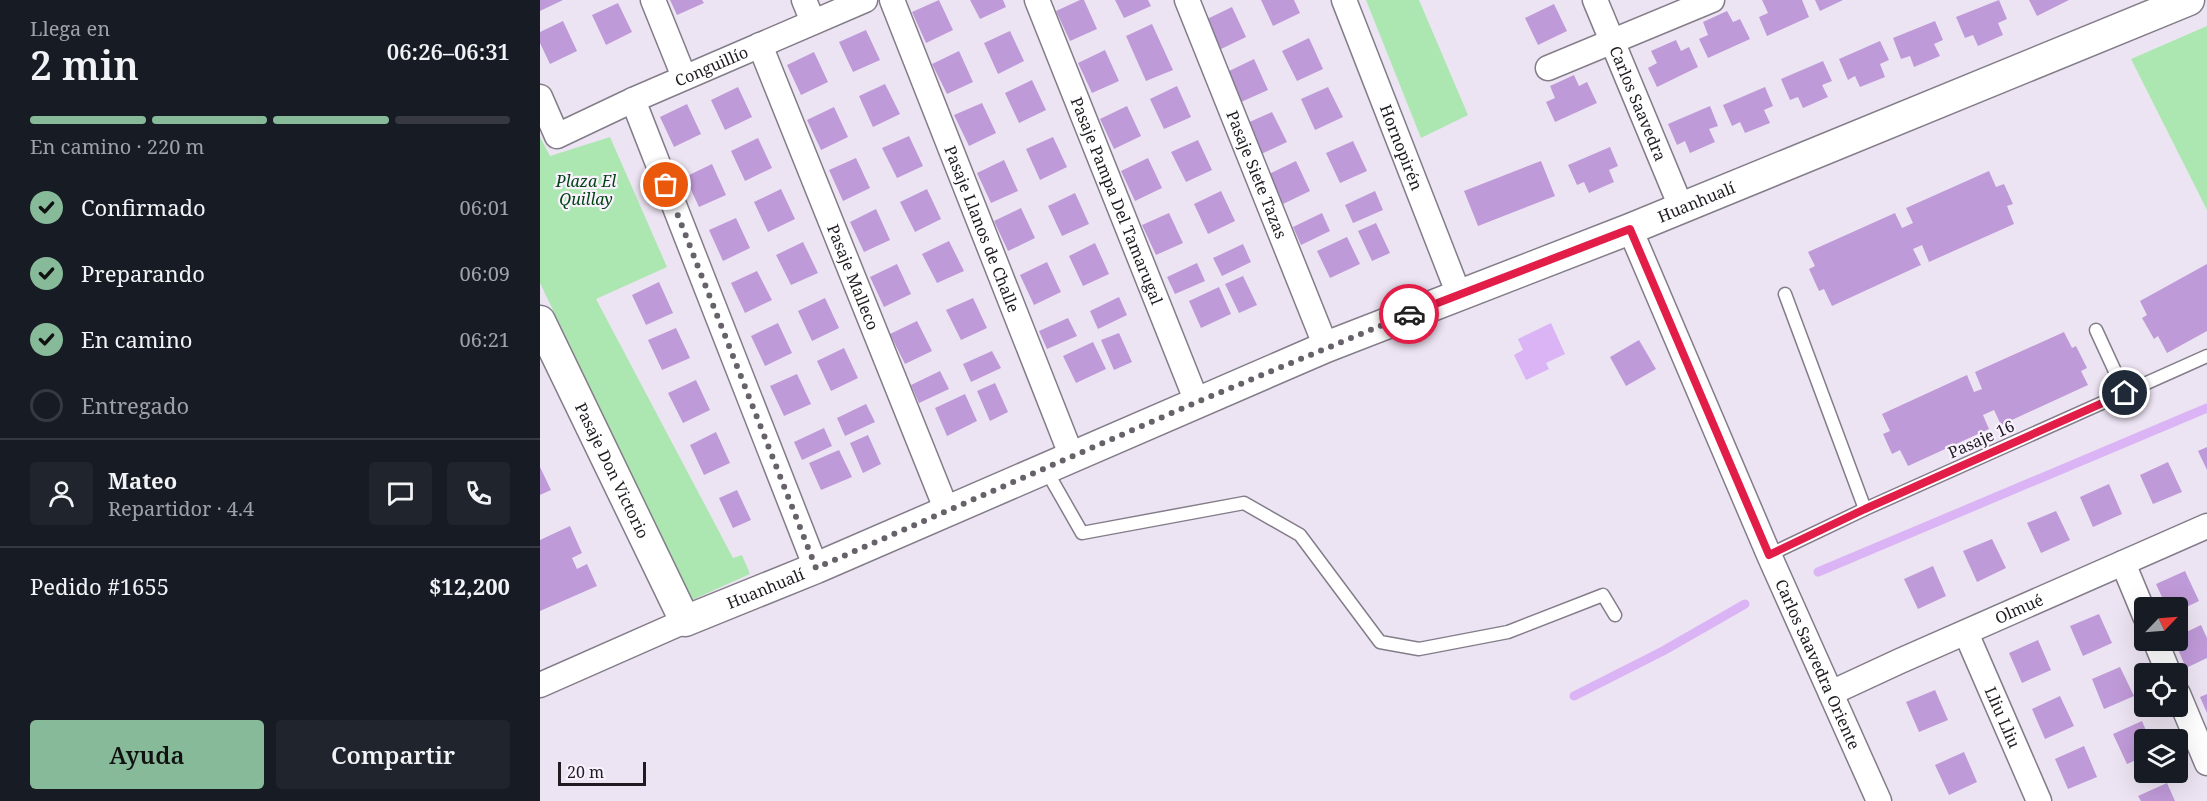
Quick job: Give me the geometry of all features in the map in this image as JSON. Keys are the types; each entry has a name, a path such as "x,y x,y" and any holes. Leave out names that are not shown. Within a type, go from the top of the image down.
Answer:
{"street":[{"path":"653,0 684,77"},
{"path":"804,0 813,22"},
{"name":"Conguillío","path":"540,97 557,136 684,77 865,0"},
{"name":"Pasaje Llanos de Challe","path":"892,0 1072,457"},
{"name":"Pasaje Pampa Del Tamarugal","path":"1037,0 1197,402"},
{"name":"Pasaje Siete Tazas","path":"1187,0 1326,347"},
{"name":"Hornopirén","path":"1344,0 1459,294"},
{"name":"Carlos Saavedra","path":"1595,0 1682,207"},
{"path":"1548,68 1712,0"},
{"name":"Huanhualí","path":"540,685 684,621 816,568 1326,347 1630,229 2189,0"},
{"name":"Pasaje Malleco","path":"760,45 947,512"},
{"path":"633,100 816,568"},
{"name":"Carlos Saavedra Oriente","path":"1630,229 1769,555 1879,801"},
{"name":"Pasaje Don Victorio","path":"540,321 684,621"},
{"name":"Olmué","path":"1832,693 2207,526"},
{"path":"2123,563 2137,597"},
{"name":"Lliu Lliu","path":"1966,633 2039,801"},
{"path":"2188,717 2207,764"}],"lane":[{"path":"1785,294 1865,509"},
{"path":"2096,330 2125,393"},
{"name":"Pasaje 16","path":"1769,555 1865,509 2207,356"},
{"path":"1045,469 1082,533 1244,502 1300,535 1380,642 1419,649 1509,632 1603,595 1615,615"}],"green space":[{"path":"1366,0 1419,0 1468,115 1421,138"},
{"path":"2207,26 2207,210 2131,59"},
{"name":"Plaza El Quillay","path":"540,137 550,156 610,137 667,267 596,299 733,558 742,555 750,574 692,600 540,283"}],"shaded area":[{"path":"1551,323 1565,354 1546,363 1549,369 1526,380 1514,355 1523,350 1518,339"}],"building":[{"path":"540,0 563,0 540,11"},
{"path":"670,0 702,0 704,3 677,15"},
{"path":"939,0 953,30 926,43 912,12"},
{"path":"970,0 1003,0 1006,7 980,19"},
{"path":"1084,0 1097,29 1070,41 1056,11"},
{"path":"1115,0 1148,0 1151,6 1124,18"},
{"path":"1261,0 1294,0 1300,13 1273,26"},
{"path":"1762,0 1802,0 1809,17 1767,36 1759,17 1768,13"},
{"path":"1815,0 1843,0 1820,11"},
{"path":"1999,0 2007,19 1998,23 2003,35 1978,46 1973,35 1965,38 1956,17"},
{"path":"2029,0 2069,0 2037,16"},
{"path":"618,3 632,32 606,45 592,15"},
{"path":"1554,4 1567,31 1538,45 1525,18"},
{"path":"1232,7 1246,37 1219,50 1205,20"},
{"path":"1727,11 1733,22 1740,19 1750,39 1708,58 1699,39 1708,35 1703,22"},
{"path":"563,21 577,51 550,64 540,43 540,32"},
{"path":"1935,21 1943,40 1934,44 1940,56 1914,67 1910,56 1901,59 1893,38"},
{"path":"1152,24 1173,70 1146,81 1126,36"},
{"path":"866,30 880,60 853,72 839,42"},
{"path":"1010,31 1024,61 998,74 984,43"},
{"path":"1309,38 1323,69 1297,81 1282,51"},
{"path":"1676,40 1681,51 1689,47 1698,67 1657,87 1648,68 1657,63 1651,51"},
{"path":"1880,41 1889,60 1880,64 1885,77 1860,87 1855,76 1848,80 1839,59"},
{"path":"1105,50 1119,81 1092,93 1078,63"},
{"path":"959,51 973,82 947,94 932,64"},
{"path":"814,52 828,82 801,95 787,65"},
{"path":"1254,59 1268,90 1241,102 1227,72"},
{"path":"1823,61 1832,81 1822,85 1828,97 1803,108 1798,97 1790,100 1781,79"},
{"path":"1574,75 1579,86 1587,82 1597,103 1555,122 1546,102 1555,98 1550,86"},
{"path":"1032,80 1046,110 1019,123 1005,93"},
{"path":"885,84 900,114 873,127 859,96"},
{"path":"1177,86 1191,117 1164,129 1150,99"},
{"path":"738,87 752,117 725,130 711,100"},
{"path":"1328,87 1343,117 1315,130 1301,99"},
{"path":"1765,87 1773,106 1764,110 1770,123 1745,133 1740,122 1732,126 1723,105"},
{"path":"982,103 996,133 969,146 954,115"},
{"path":"687,104 701,134 674,147 660,117"},
{"path":"1127,106 1141,136 1114,149 1100,119"},
{"path":"1710,106 1718,126 1709,129 1715,142 1690,153 1685,141 1677,145 1668,124"},
{"path":"834,107 848,137 821,150 807,120"},
{"path":"1272,112 1287,142 1259,155 1245,124"},
{"path":"909,136 923,166 897,178 882,148"},
{"path":"1053,137 1067,167 1040,180 1026,149"},
{"path":"758,138 772,168 745,181 731,151"},
{"path":"1198,140 1212,170 1186,182 1171,152"},
{"path":"1353,141 1367,171 1340,183 1326,153"},
{"path":"1610,147 1618,166 1609,170 1614,182 1589,193 1584,182 1577,185 1568,165"},
{"path":"856,158 870,188 843,201 829,170"},
{"path":"1148,158 1162,188 1135,201 1121,171"},
{"path":"1004,160 1018,191 991,203 977,173"},
{"path":"1296,161 1310,191 1283,204 1269,174"},
{"path":"1541,161 1555,196 1478,226 1464,191"},
{"path":"712,164 726,195 699,207 685,177"},
{"path":"1989,171 1996,187 2004,184 2013,204 2007,206 2014,224 1929,262 1922,245 1913,249 1921,265 1832,306 1824,289 1819,291 1809,269 1815,266 1808,252 1895,213 1902,228 1913,223 1906,208"},
{"path":"781,189 795,219 768,232 754,202"},
{"path":"927,189 941,219 915,232 900,202"},
{"path":"1221,191 1235,221 1208,234 1194,204"},
{"path":"1375,191 1383,210 1353,223 1345,205"},
{"path":"1075,193 1089,224 1062,236 1048,206"},
{"path":"1021,208 1035,238 1008,251 994,221"},
{"path":"876,209 890,240 864,252 850,222"},
{"path":"1169,213 1183,243 1156,255 1142,225"},
{"path":"1322,213 1330,231 1301,245 1293,227"},
{"path":"736,218 750,248 723,261 709,230"},
{"path":"1376,223 1390,253 1372,261 1358,231"},
{"path":"1347,237 1360,264 1330,278 1317,251"},
{"path":"949,241 964,271 937,283 922,254"},
{"path":"803,242 818,273 791,285 776,255"},
{"path":"1095,243 1109,274 1083,286 1069,256"},
{"path":"1243,244 1251,262 1222,276 1213,258"},
{"path":"1047,262 1061,292 1034,305 1020,275"},
{"path":"1197,263 1205,281 1175,294 1167,277"},
{"path":"897,264 911,294 884,307 870,277"},
{"path":"2207,264 2207,331 2167,353 2158,336 2154,339 2142,318 2147,315 2140,301"},
{"path":"757,271 772,300 745,313 731,283"},
{"path":"1243,276 1257,305 1239,313 1225,284"},
{"path":"659,282 673,313 646,325 632,295"},
{"path":"1219,287 1231,314 1201,328 1189,301"},
{"path":"1119,297 1127,315 1098,329 1090,311"},
{"path":"825,298 839,328 812,341 798,311"},
{"path":"973,298 987,328 961,340 946,310"},
{"path":"1068,318 1077,336 1047,349 1039,331"},
{"path":"917,321 932,351 905,364 890,334"},
{"path":"778,323 792,353 765,366 751,336"},
{"path":"676,328 690,358 662,370 648,340"},
{"path":"2064,332 2072,348 2076,346 2087,368 2081,371 2088,385 2001,425 1994,410 1983,415 1989,429 1908,466 1900,450 1892,454 1883,434 1890,431 1882,414 1967,375 1974,392 1982,389 1975,372"},
{"path":"1119,333 1132,362 1114,370 1101,340"},
{"path":"1639,340 1656,369 1626,386 1610,357"},
{"path":"1093,342 1106,369 1076,383 1063,356"},
{"path":"844,348 858,378 831,391 817,361"},
{"path":"992,351 1001,368 971,382 963,364"},
{"path":"940,371 949,389 919,403 911,385"},
{"path":"797,374 811,404 784,416 770,386"},
{"path":"696,380 710,410 683,423 668,393"},
{"path":"995,383 1008,412 990,421 977,391"},
{"path":"965,394 977,421 947,436 935,408"},
{"path":"866,404 875,422 845,436 837,418"},
{"path":"824,428 832,446 802,460 794,442"},
{"path":"716,432 730,463 704,475 690,445"},
{"path":"868,435 881,464 863,473 850,443"},
{"path":"2207,447 2207,470 2198,451"},
{"path":"839,450 852,477 821,490 809,463"},
{"path":"2168,462 2182,492 2153,504 2140,475"},
{"path":"540,467 551,490 540,495"},
{"path":"2109,484 2122,514 2093,527 2080,497"},
{"path":"737,490 751,520 733,528 719,498"},
{"path":"2056,511 2070,540 2041,553 2027,523"},
{"path":"570,526 582,553 572,558 577,569 587,564 597,586 540,611 540,540"},
{"path":"1992,539 2006,568 1977,582 1963,551"},
{"path":"1933,566 1946,596 1918,609 1904,579"},
{"path":"2185,571 2199,601 2188,606 2188,597 2162,597 2156,584"},
{"path":"2099,614 2112,643 2083,656 2070,626"},
{"path":"2201,625 2207,638 2207,658 2188,667 2188,663 2184,663 2179,651 2188,651 2188,631"},
{"path":"2038,640 2051,670 2022,683 2009,653"},
{"path":"2120,667 2134,696 2104,709 2092,679"},
{"path":"1935,690 1948,720 1919,732 1906,702"},
{"path":"2207,694 2207,713 2200,697"},
{"path":"2060,696 2074,726 2045,739 2032,709"},
{"path":"2142,721 2145,729 2134,729 2134,761 2127,764 2113,734"},
{"path":"2084,746 2097,777 2068,789 2055,759"},
{"path":"1964,752 1977,782 1949,795 1935,765"},
{"path":"2167,783 2175,801 2141,801 2138,796"}],"waterway":[{"path":"1818,572 2207,408"},
{"path":"1574,696 1663,651 1745,604"}],"way so far":[{"path":"666,185 816,568 1197,402 1409,314"}],"route":[{"path":"1409,314 1630,229 1769,555 1865,509 2125,393"}]}
